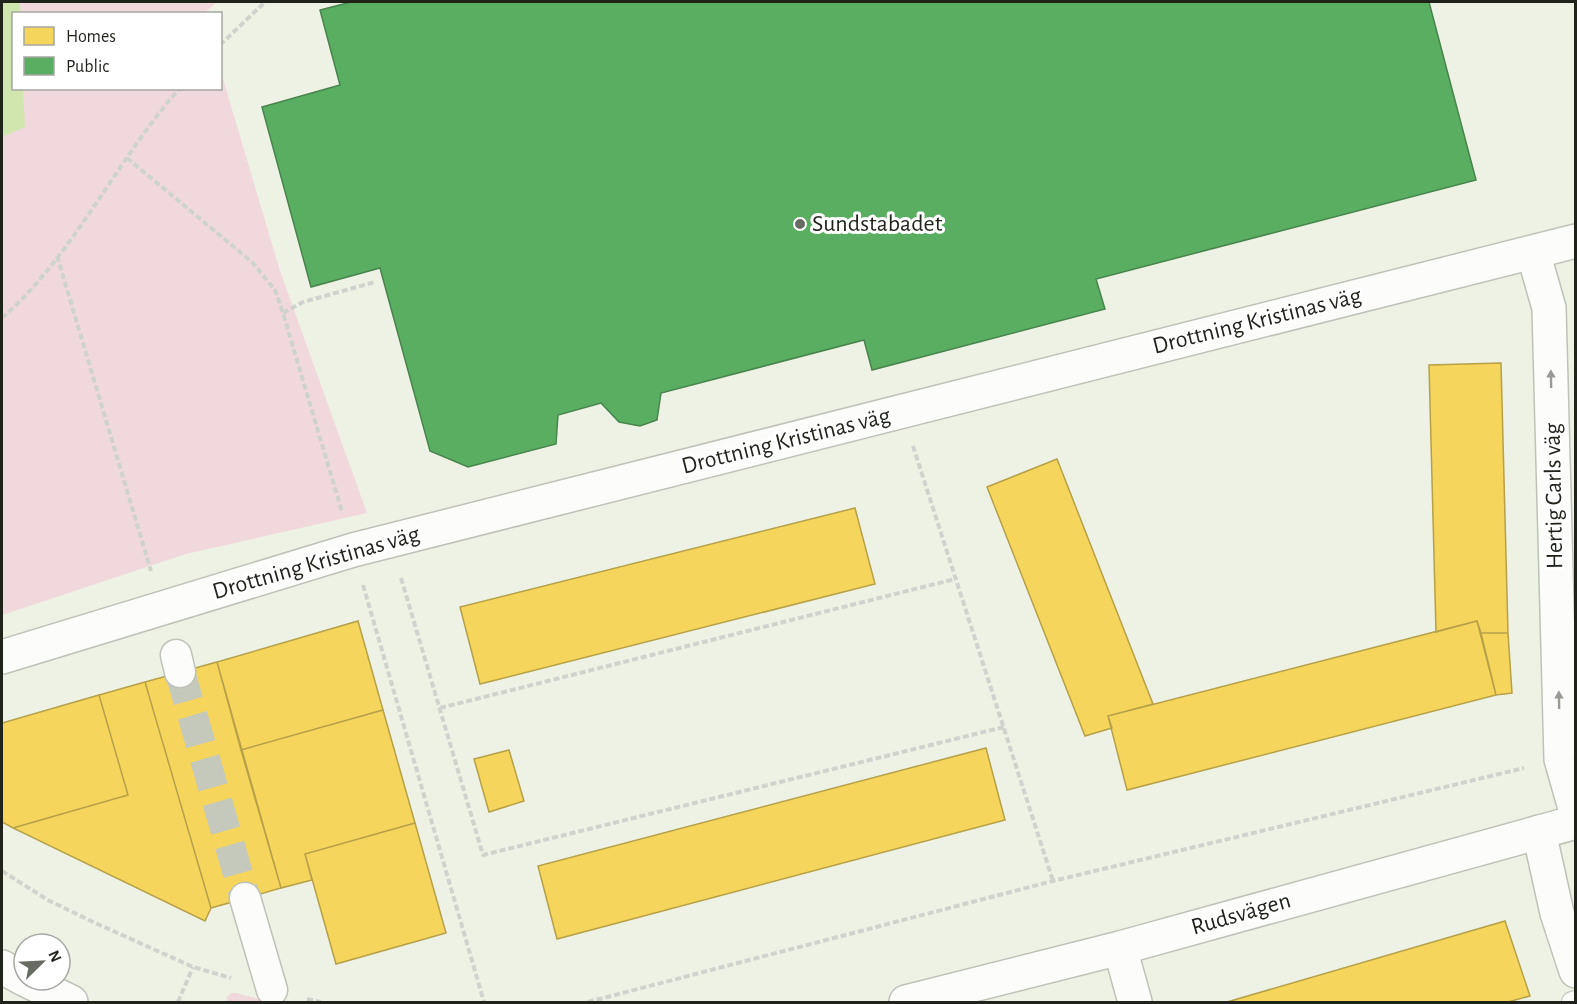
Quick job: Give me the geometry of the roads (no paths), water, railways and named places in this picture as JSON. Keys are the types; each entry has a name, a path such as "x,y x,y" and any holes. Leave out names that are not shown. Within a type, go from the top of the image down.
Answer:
{"street":[{"name":"Drottning Kristinas väg","path":"2,657 390,540 1575,241"},
{"name":"Hertig Carls väg","path":"1533,252 1549,308 1561,759 1575,812"},
{"name":"Rudsvägen","path":"906,1002 1120,948 1575,822"},
{"path":"1539,832 1557,913 1575,971"},
{"path":"245,898 273,990"},
{"path":"1120,948 1135,1002"},
{"path":"50,992 71,1002"}],"tunnel":[{"path":"180,672 245,898"}],"place":[{"name":"Sundstabadet","path":"800,224"}]}
